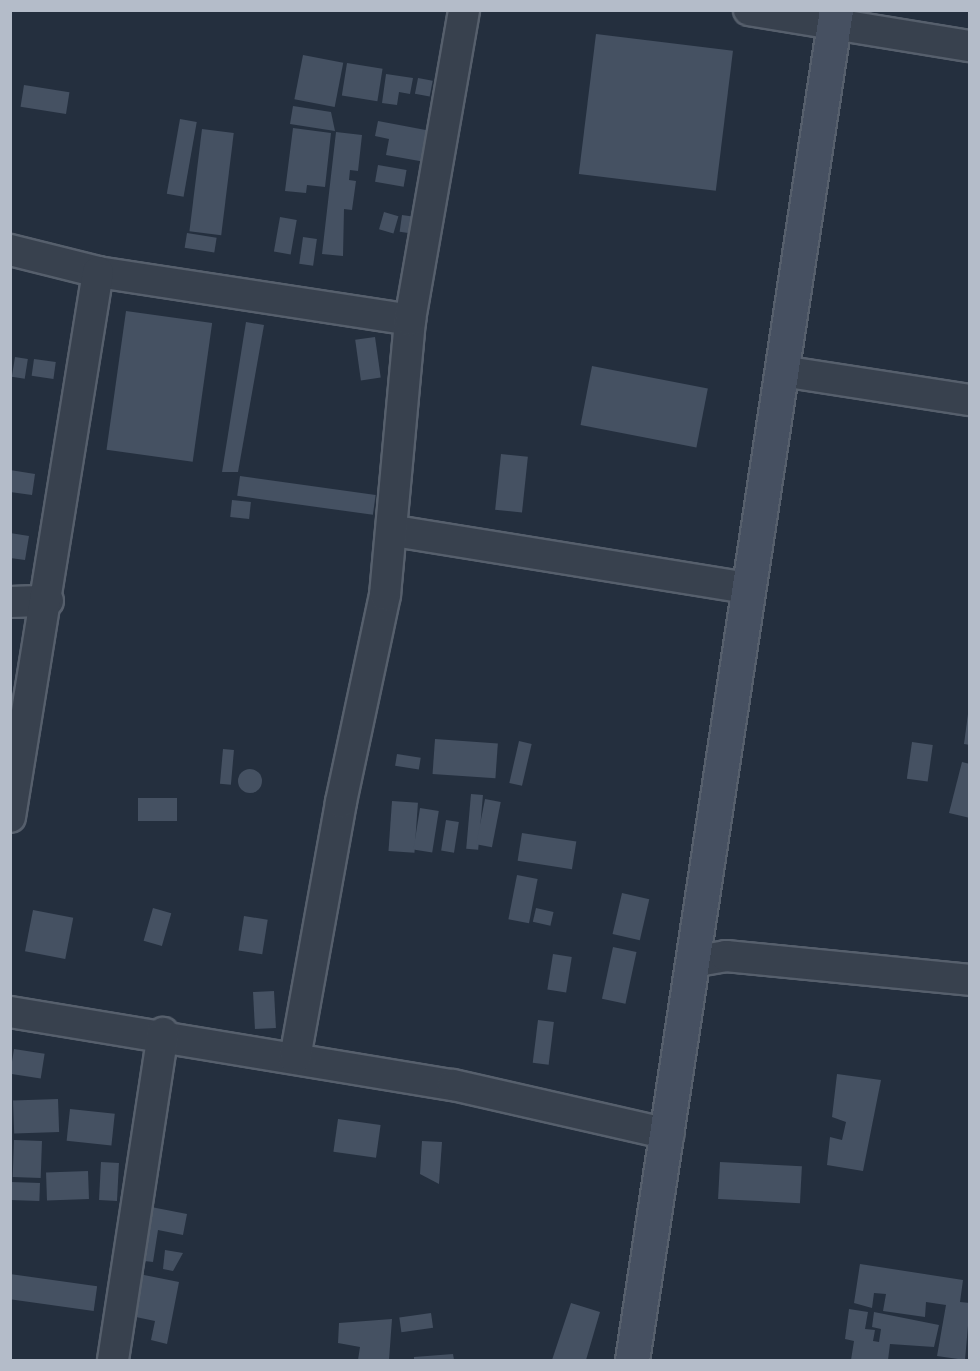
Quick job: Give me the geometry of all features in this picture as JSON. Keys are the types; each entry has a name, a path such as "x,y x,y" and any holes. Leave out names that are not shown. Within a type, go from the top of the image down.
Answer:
{"street":[{"path":"295,1058 395,531 410,320 464,10"},
{"path":"749,10 834,16 969,46"},
{"path":"632,1360 669,1134 692,962 834,16"},
{"path":"10,250 98,272 410,320"},
{"path":"10,817 48,601 98,272"},
{"path":"782,371 969,400"},
{"path":"395,531 748,588"},
{"path":"10,603 48,601"},
{"path":"692,962 726,956 969,980"},
{"path":"10,1012 163,1033 453,1085 669,1134"},
{"path":"113,1360 163,1033"}],"building":[{"path":"596,34 733,51 716,191 579,174"},
{"path":"303,55 343,63 335,107 294,99"},
{"path":"347,63 383,69 377,101 342,96"},
{"path":"386,74 413,78 410,94 399,92 397,105 382,103"},
{"path":"418,78 433,81 430,97 415,94"},
{"path":"24,85 69,92 66,114 21,107"},
{"path":"293,106 331,112 335,131 290,124"},
{"path":"180,119 197,122 184,197 167,194"},
{"path":"378,121 431,131 425,162 386,155 389,139 375,136"},
{"path":"293,128 331,133 325,187 307,185 306,193 285,191"},
{"path":"202,129 234,133 221,235 189,231"},
{"path":"336,132 362,135 358,171 350,170 349,180 356,181 352,210 344,209 343,256 322,254"},
{"path":"378,165 407,170 404,187 375,182"},
{"path":"384,212 398,216 393,233 379,229"},
{"path":"402,215 416,217 413,234 400,232"},
{"path":"280,217 297,220 291,254 274,251"},
{"path":"187,233 217,238 214,253 185,248"},
{"path":"303,237 317,239 313,266 299,264"},
{"path":"126,311 212,323 193,462 107,450"},
{"path":"246,322 264,325 238,472 222,472"},
{"path":"375,337 381,378 361,380 355,340"},
{"path":"15,357 28,359 25,379 12,377"},
{"path":"34,359 56,362 53,379 32,376"},
{"path":"592,366 708,389 696,447 581,425"},
{"path":"501,454 528,457 522,513 495,510"},
{"path":"10,470 35,474 32,495 10,492"},
{"path":"240,476 376,495 373,515 237,496"},
{"path":"232,500 251,502 249,519 230,517"},
{"path":"10,533 29,536 25,560 10,558"},
{"path":"968,714 970,714 970,745 964,744"},
{"path":"435,739 498,743 495,778 433,774"},
{"path":"519,741 532,744 522,786 509,783"},
{"path":"912,742 933,745 928,782 907,779"},
{"path":"223,749 234,750 231,785 220,784"},
{"path":"397,754 421,758 419,770 395,766"},
{"path":"962,762 970,764 970,818 949,813"},
{"path":"250,769 255,770 261,776 261,786 255,792 250,793 245,792 239,786 238,781 239,776 245,770"},
{"path":"471,794 483,795 478,850 466,849"},
{"path":"138,798 177,798 177,821 138,821"},
{"path":"485,799 501,802 492,847 476,844"},
{"path":"392,801 418,803 414,853 389,851"},
{"path":"420,808 439,811 432,852 413,849"},
{"path":"446,820 459,822 454,853 441,851"},
{"path":"522,833 576,842 572,869 518,861"},
{"path":"517,875 538,879 529,923 508,919"},
{"path":"622,893 649,899 640,940 613,934"},
{"path":"153,908 171,913 162,946 144,941"},
{"path":"536,908 554,912 550,926 533,922"},
{"path":"33,910 73,918 65,959 25,951"},
{"path":"244,916 268,920 262,954 239,951"},
{"path":"613,947 636,952 625,1004 602,999"},
{"path":"553,954 572,957 566,993 547,990"},
{"path":"274,991 276,1028 255,1029 253,992"},
{"path":"538,1020 554,1022 549,1065 533,1063"},
{"path":"14,1049 45,1054 41,1079 10,1074"},
{"path":"837,1074 881,1080 863,1171 827,1165 830,1137 842,1140 846,1122 832,1117"},
{"path":"58,1099 59,1132 14,1134 13,1101"},
{"path":"70,1109 115,1114 111,1146 67,1141"},
{"path":"338,1119 381,1125 376,1158 333,1152"},
{"path":"14,1140 42,1141 41,1178 13,1177"},
{"path":"422,1141 442,1142 439,1184 420,1174"},
{"path":"101,1162 119,1163 117,1201 99,1200"},
{"path":"720,1162 802,1166 800,1203 718,1199"},
{"path":"88,1171 89,1199 47,1200 46,1172"},
{"path":"11,1182 40,1183 39,1201 10,1200"},
{"path":"146,1206 187,1214 183,1235 158,1230 153,1262 136,1260"},
{"path":"165,1250 183,1253 173,1271 163,1269"},
{"path":"860,1264 963,1280 960,1302 970,1303 965,1360 937,1356 946,1305 926,1302 925,1317 883,1311 886,1294 874,1293 872,1308 854,1303"},
{"path":"10,1274 97,1286 94,1311 10,1299"},
{"path":"139,1274 179,1282 167,1344 151,1340 155,1321 131,1316"},
{"path":"571,1303 600,1312 586,1360 552,1360"},
{"path":"849,1309 868,1312 865,1329 875,1330 873,1341 879,1342 881,1329 872,1327 874,1312 939,1325 934,1347 890,1344 888,1360 851,1360 854,1341 845,1339"},
{"path":"431,1313 433,1328 401,1332 399,1317"},
{"path":"392,1319 389,1360 358,1360 360,1347 338,1343 339,1323"},
{"path":"453,1354 454,1360 414,1360 414,1357"}]}
